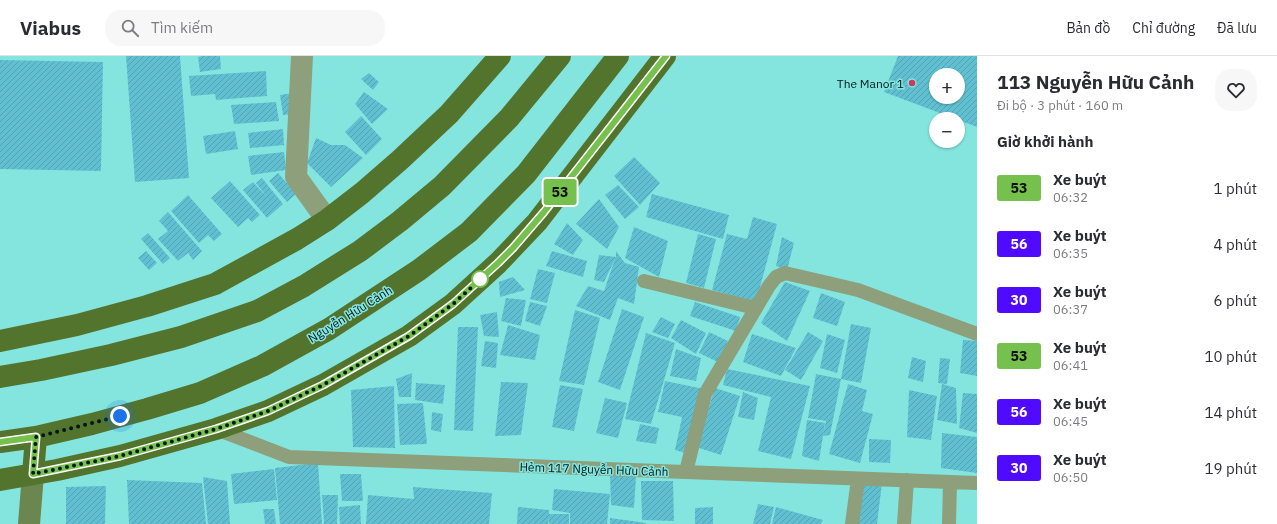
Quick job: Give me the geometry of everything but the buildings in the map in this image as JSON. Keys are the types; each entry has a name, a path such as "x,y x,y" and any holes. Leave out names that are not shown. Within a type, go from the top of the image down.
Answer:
{"main road":[{"path":"0,341 77,325 147,306 215,284 297,239 328,220 400,160 449,114 500,56"},
{"path":"0,377 111,355 181,337 256,311 304,286 360,252 442,186 509,118 560,56"},
{"name":"Nguyễn Hữu Cảnh","path":"0,442 36,437 92,424 200,393 262,366 329,329 419,270 469,232 526,174 618,56"},
{"path":"0,480 120,456 216,429 268,411 323,385 409,336 453,304 498,263 537,222 666,56"},
{"path":"33,474 36,437"}],"street":[{"path":"302,56 296,177 328,220"},
{"path":"29,524 33,474"}],"lane":[{"path":"686,472 705,394 755,308 776,277 785,273 858,290 977,334"},
{"path":"644,281 755,308"},
{"name":"Hẻm 117 Nguyễn Hữu Cảnh","path":"216,429 289,458 977,483"},
{"path":"852,524 858,479"},
{"path":"904,524 907,480"},
{"path":"949,524 950,482"}],"bus line":[{"name":"53","path":"0,442 36,437 33,474 57,470 120,456 216,429 268,411 352,370 379,352 409,336 453,304 498,263 537,222 666,56"}],"place":[{"name":"The Manor 1","path":"912,83"}],"route":[{"path":"120,416 36,437 33,474 120,456 216,429 268,411 352,370 379,352 409,336 453,304 482,278 480,279"}]}
